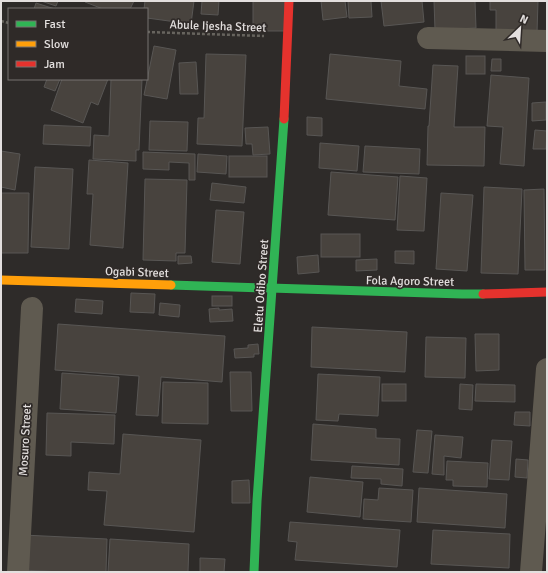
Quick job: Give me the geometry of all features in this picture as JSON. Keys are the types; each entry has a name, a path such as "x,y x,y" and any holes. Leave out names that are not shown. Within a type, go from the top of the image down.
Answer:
{"street":[{"name":"Eletu Odibo Street","path":"254,572 256,514 273,288 289,1"},
{"path":"428,38 547,40"},
{"name":"Ogabi Street","path":"1,280 273,288"},
{"name":"Fola Agoro Street","path":"273,288 462,294 547,292"},
{"name":"Mosuro Street","path":"18,572 32,308"},
{"path":"531,572 547,369"}],"path":[{"name":"Abule Ijesha Street","path":"148,32 288,37"}],"building":[{"path":"41,1 58,1 56,6"},
{"path":"134,1 130,8 100,8 85,2"},
{"path":"145,1 194,1 191,24 148,18 148,8 144,8"},
{"path":"202,1 219,1 218,15 201,14"},
{"path":"253,1 285,1 285,31 253,31"},
{"path":"321,1 345,1 347,17 323,20"},
{"path":"348,1 371,1 372,17 349,18"},
{"path":"381,1 422,1 424,22 384,26"},
{"path":"434,1 475,1 476,28 435,30"},
{"path":"490,1 538,1 537,33 496,33 496,10 490,10"},
{"path":"36,3 52,8 34,8"},
{"path":"154,46 176,50 167,99 144,95"},
{"path":"206,54 246,55 242,146 197,144 198,118 204,118"},
{"path":"330,54 401,61 399,86 427,89 425,109 326,99"},
{"path":"466,56 485,56 485,74 466,74"},
{"path":"492,59 501,59 501,71 491,71"},
{"path":"196,62 198,94 180,94 179,63"},
{"path":"433,65 458,66 454,127 485,127 484,166 427,165 428,126"},
{"path":"491,75 529,78 524,166 500,164 503,127 487,126"},
{"path":"47,80 60,80 55,91 44,87"},
{"path":"62,80 108,80 98,105 91,102 83,123 51,110"},
{"path":"111,80 142,80 139,150 136,150 136,161 93,159 94,135 109,136"},
{"path":"546,102 546,120 532,121 532,103"},
{"path":"307,117 322,118 322,136 307,135"},
{"path":"150,121 188,122 187,151 149,150"},
{"path":"44,125 91,127 90,146 43,144"},
{"path":"268,127 270,154 253,155 252,144 246,144 245,128"},
{"path":"535,130 547,131 546,149 533,149"},
{"path":"320,143 359,146 357,171 319,168"},
{"path":"365,146 420,149 419,174 363,172"},
{"path":"1,151 20,154 15,190 1,187"},
{"path":"143,152 195,154 195,180 189,180 189,163 169,162 169,170 143,169"},
{"path":"198,154 227,156 226,174 197,172"},
{"path":"229,156 267,156 267,177 229,177"},
{"path":"89,160 128,163 123,248 90,245 93,194 87,194"},
{"path":"35,167 73,169 69,249 31,247"},
{"path":"331,172 398,177 395,220 328,215"},
{"path":"400,176 427,178 424,231 397,230"},
{"path":"145,179 187,180 185,253 176,253 176,261 143,260"},
{"path":"212,183 246,187 244,203 210,200"},
{"path":"484,187 522,189 518,274 481,273"},
{"path":"544,189 545,270 525,270 524,190"},
{"path":"1,193 29,193 28,253 1,253"},
{"path":"441,193 473,195 467,271 436,269"},
{"path":"216,210 244,212 240,264 212,262"},
{"path":"321,234 360,234 360,257 321,257"},
{"path":"395,251 414,251 414,264 395,263"},
{"path":"318,255 319,272 298,274 297,257"},
{"path":"178,256 191,256 192,263 178,264"},
{"path":"377,259 377,270 356,271 356,260"},
{"path":"131,293 155,294 154,313 130,312"},
{"path":"212,296 232,296 232,306 212,306"},
{"path":"76,299 103,301 102,314 75,312"},
{"path":"160,303 180,305 179,317 159,315"},
{"path":"219,308 219,310 232,309 233,321 210,322 209,309"},
{"path":"58,324 225,336 222,382 161,377 158,416 136,415 139,376 55,370"},
{"path":"312,327 407,332 405,372 311,367"},
{"path":"475,334 499,334 499,370 476,371"},
{"path":"426,337 466,338 465,378 425,377"},
{"path":"258,344 259,354 254,354 254,357 235,358 234,349 248,348 248,345"},
{"path":"230,372 251,372 252,411 231,411"},
{"path":"62,373 119,377 116,413 60,409"},
{"path":"318,374 380,377 378,416 339,414 338,421 316,420"},
{"path":"163,382 208,383 208,424 162,423"},
{"path":"382,384 406,384 406,401 382,401"},
{"path":"460,384 473,385 472,410 459,409"},
{"path":"476,384 515,385 515,402 475,401"},
{"path":"515,412 530,412 530,426 514,425"},
{"path":"47,413 115,415 114,444 71,442 71,456 46,455"},
{"path":"313,424 376,429 376,438 400,439 399,465 311,460"},
{"path":"417,430 432,431 428,473 413,472"},
{"path":"123,434 201,440 194,532 104,525 107,491 88,490 89,472 120,474"},
{"path":"435,435 463,437 461,458 444,456 444,475 432,474"},
{"path":"492,440 512,441 509,480 489,479"},
{"path":"516,459 528,460 527,478 515,477"},
{"path":"447,461 488,463 487,487 453,486 453,480 446,480"},
{"path":"352,466 403,469 402,486 381,484 381,479 351,478"},
{"path":"310,477 363,482 360,517 307,512"},
{"path":"249,480 250,503 232,503 232,481"},
{"path":"379,488 413,490 411,522 363,519 364,499 378,500"},
{"path":"419,488 507,494 505,528 417,522"},
{"path":"290,522 400,530 397,567 295,560 297,542 288,541"},
{"path":"433,530 510,534 509,568 431,564"},
{"path":"23,535 107,539 106,572 21,570"},
{"path":"110,539 189,544 188,572 108,572"},
{"path":"200,558 225,559 224,572 200,572"}],"traffic: fast":[{"path":"254,572 257,501 284,119"},
{"path":"171,285 483,294"}],"traffic: slow":[{"path":"1,280 171,285"}],"traffic: jam":[{"path":"284,119 289,1"},
{"path":"483,294 547,292"}]}
